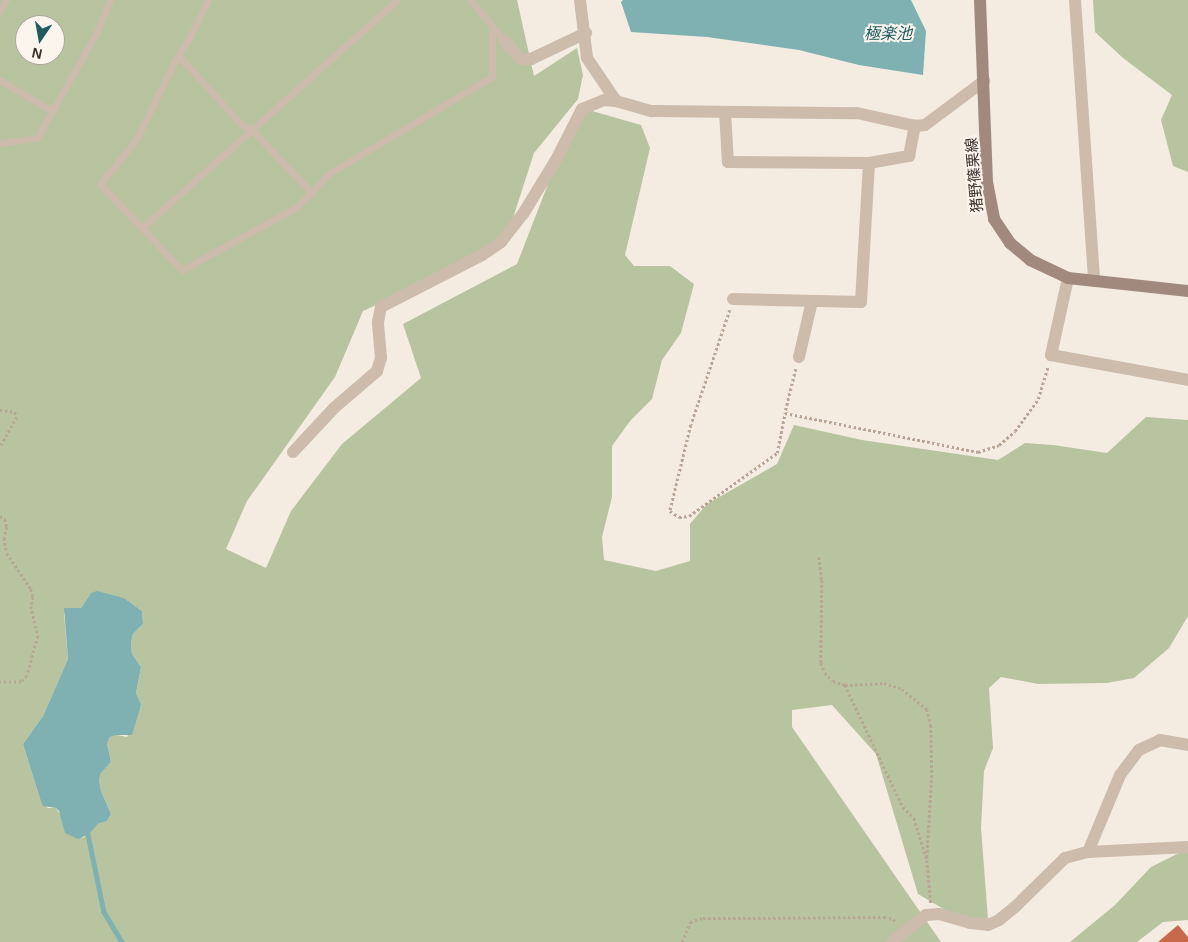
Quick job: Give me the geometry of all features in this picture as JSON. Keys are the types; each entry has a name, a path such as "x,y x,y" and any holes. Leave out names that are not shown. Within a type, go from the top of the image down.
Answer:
{"main road":[{"name":"猪野篠栗線","path":"980,0 987,182 994,219 1010,243 1030,260 1068,278 1188,291"}],"street":[{"path":"580,0 586,33 587,58 616,101"},
{"path":"1075,0 1094,281"},
{"path":"506,41 520,59 531,59 586,33"},
{"path":"293,452 334,408 377,371 381,358 378,322 381,306 482,255 501,242 523,214 556,160 582,109 604,100 616,101 652,111 857,113 915,126 925,125 984,81"},
{"path":"725,112 728,162 869,164 908,156 915,126"},
{"path":"734,299 861,302 869,164"},
{"path":"1068,278 1051,355 1188,380"},
{"path":"799,357 812,301"},
{"path":"1088,852 1120,775 1138,750 1160,740 1188,745"},
{"path":"896,938 926,915 939,914 970,923 988,925 999,920 1015,908 1065,858 1088,852 1188,847"}],"lane":[{"path":"0,11 6,0"},
{"path":"0,143 37,138 97,32 110,0"},
{"path":"208,0 191,35 178,55 136,140 100,184 182,270 297,207 312,194 330,173 492,77 492,26"},
{"path":"142,228 397,0"},
{"path":"470,0 506,41"},
{"path":"178,55 241,124 252,130 312,194"},
{"path":"0,80 52,111"}],"path":[{"path":"734,299 692,424 670,511 679,517 689,516 777,453 799,357"},
{"path":"785,413 978,452 999,445 1027,415 1038,400 1051,355"},
{"path":"0,410 15,412 17,417 0,448"},
{"path":"0,516 5,519 4,538 7,553 32,589 32,606 38,636 27,676 21,682 0,682"},
{"path":"819,557 822,580 821,663 825,673 833,681 845,685 884,683 902,688 927,709 931,725 932,775 927,860 932,915"},
{"path":"845,685 903,807 914,818 927,860"},
{"path":"682,942 690,922 703,918 884,917 894,920 896,938"}],"green space":[{"path":"0,0 517,0 534,76 577,48 583,75 578,99 534,153 504,246 363,311 335,377 247,501 226,549 266,568 291,511 342,444 421,378 403,324 517,264 574,117 585,109 641,125 650,148 625,255 634,266 670,266 694,284 681,333 662,360 652,399 630,421 612,446 612,497 602,537 604,560 656,571 690,561 690,524 707,504 777,464 794,425 862,440 998,460 1025,443 1107,453 1146,417 1188,420 1188,616 1169,648 1134,678 1107,683 1038,684 1001,677 989,688 993,748 984,771 981,828 988,919 968,918 952,914 918,894 876,754 832,705 792,710 792,727 941,942 0,942","holes":["91,593 124,598 142,611 143,624 133,634 131,643 132,654 141,667 136,693 141,706 127,737 117,735 110,737 107,743 111,762 101,773 99,780 101,791 111,814 107,821 98,824 83,838 61,816 56,808 48,808 41,802 23,744 43,716 68,659 64,614 67,608 81,608"]},
{"path":"1093,0 1188,0 1188,172 1173,166 1161,120 1172,95 1123,58 1095,32"},
{"path":"1188,852 1188,920 1163,922 1137,942 1070,942 1115,905 1151,867 1179,853"}],"water":[{"name":"極楽池","path":"623,0 911,0 926,31 923,75 859,65 799,50 707,37 631,32 621,2"},
{"path":"97,591 124,598 142,611 143,624 133,634 131,643 132,654 141,667 136,693 141,705 132,735 110,737 107,743 111,762 101,773 99,780 101,791 111,814 107,821 98,824 89,834 78,839 65,833 59,811 56,808 43,806 23,744 43,716 68,659 64,608 81,608 91,593"}],"building":[{"path":"1178,925 1188,937 1188,942 1158,942"}],"waterway":[{"path":"87,830 104,912 122,942"}]}
